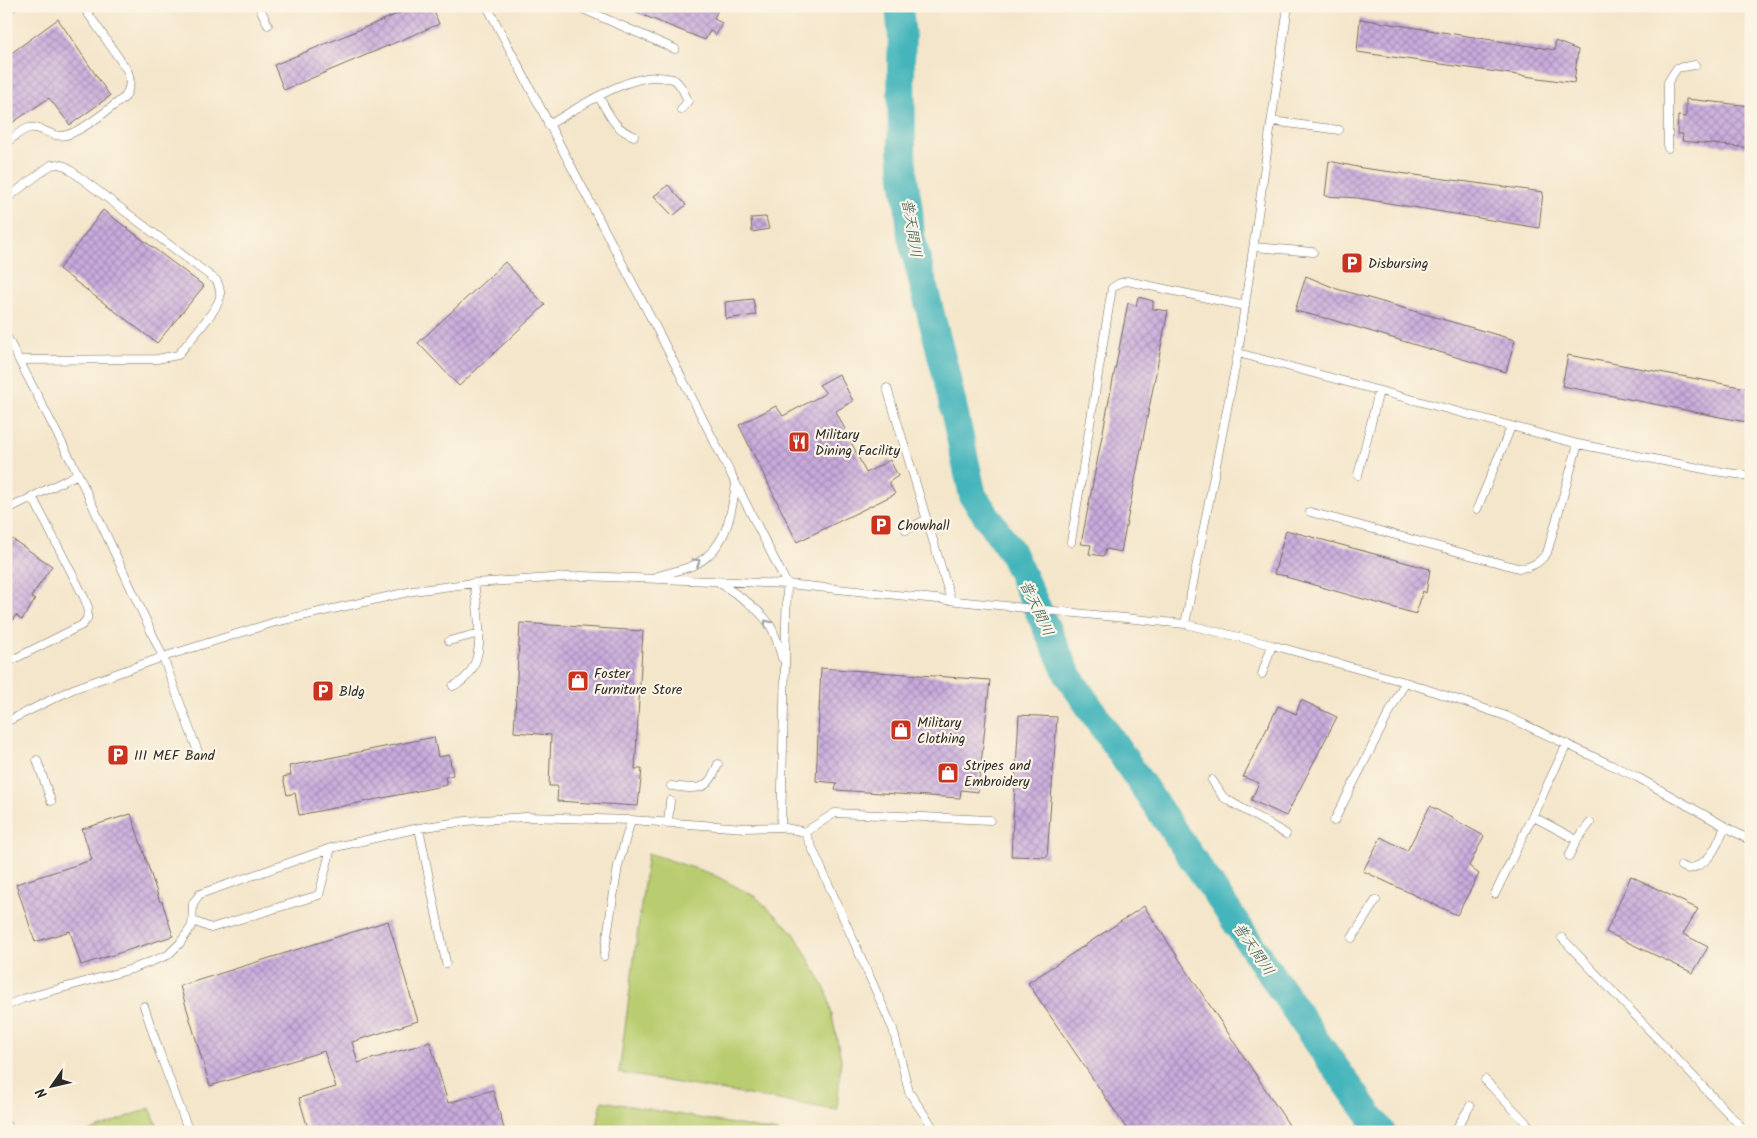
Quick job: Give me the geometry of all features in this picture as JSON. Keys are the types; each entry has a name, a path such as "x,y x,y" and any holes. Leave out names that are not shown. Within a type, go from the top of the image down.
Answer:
{"lane":[{"path":"6,12 14,6"},
{"path":"6,143 28,128 37,128 46,133 59,136 74,132 125,97 131,79 127,70 83,6"},
{"path":"259,6 268,25"},
{"path":"487,6 661,337 787,584 781,827"},
{"path":"576,6 675,49"},
{"path":"1185,624 1238,353 1288,6"},
{"path":"1668,148 1668,82 1677,68 1696,64"},
{"path":"548,125 631,80 648,76 675,80 688,101 681,110"},
{"path":"599,97 616,126 624,133 634,136"},
{"path":"1272,121 1339,130"},
{"path":"6,199 51,165 65,166 217,281 220,288 220,299 216,308 178,355 157,358 19,360"},
{"path":"1254,247 1313,252"},
{"path":"1071,542 1112,288 1127,281 1245,306"},
{"path":"6,334 78,474 163,657 198,752"},
{"path":"1238,353 1578,444 1714,471 1751,476"},
{"path":"887,388 951,600"},
{"path":"1358,475 1378,391"},
{"path":"1477,509 1511,427"},
{"path":"1310,512 1518,568 1527,568 1542,560 1547,553 1578,444"},
{"path":"6,510 78,474"},
{"path":"652,578 693,565 713,552 723,537 731,518 736,484"},
{"path":"6,663 82,625 87,619 88,607 83,595 32,496"},
{"path":"906,530 927,519"},
{"path":"6,722 74,689 163,657 275,622 413,591 474,583 582,576 787,584 1061,610 1185,624 1272,645 1405,682 1506,716 1637,777 1751,841"},
{"path":"717,581 748,603 770,625 777,639 784,668"},
{"path":"453,686 462,682 474,668 480,633 474,583"},
{"path":"449,641 480,633"},
{"path":"1262,674 1272,645"},
{"path":"1334,821 1405,682"},
{"path":"1495,894 1568,744"},
{"path":"37,760 51,801"},
{"path":"671,786 697,789 706,784 714,775 718,764"},
{"path":"1212,780 1224,797 1286,834"},
{"path":"668,823 670,801"},
{"path":"6,1006 154,961 168,955 180,943 192,926 192,903 200,894 331,848 420,828 466,821 526,816 631,820 745,828 781,827 805,832 835,813 990,820"},
{"path":"1532,816 1577,840"},
{"path":"604,956 618,866 631,820"},
{"path":"1569,856 1577,840 1590,823"},
{"path":"1681,866 1689,869 1697,867 1706,861 1714,851 1725,826"},
{"path":"420,828 446,964"},
{"path":"805,832 893,1029 909,1092 936,1132"},
{"path":"192,921 211,928 319,895 331,848"},
{"path":"1352,938 1376,900"},
{"path":"1562,938 1746,1132"},
{"path":"144,1006 189,1132"},
{"path":"1485,1080 1535,1132"},
{"path":"1455,1131 1470,1106"},
{"path":"6,1125 12,1132"}],"green space":[{"path":"648,853 712,874 756,897 794,933 827,992 841,1059 837,1110 619,1073"},
{"path":"602,1101 779,1132 596,1132"},
{"path":"150,1108 160,1132 88,1132"}],"building":[{"path":"417,6 432,6 439,24 284,90 274,65"},
{"path":"620,6 719,6 714,19 722,23 716,35 710,31 705,40"},
{"path":"58,19 110,96 70,125 49,98 6,127 6,57"},
{"path":"1360,19 1555,50 1555,41 1578,50 1574,83 1357,52"},
{"path":"1686,99 1751,106 1751,148 1682,141 1683,134 1677,134 1678,116 1686,117"},
{"path":"1329,161 1362,168 1543,192 1539,228 1358,198 1325,196"},
{"path":"668,185 686,205 673,216 654,196"},
{"path":"103,210 204,286 157,343 59,269"},
{"path":"766,217 769,229 752,232 751,218"},
{"path":"505,262 545,305 459,386 418,343"},
{"path":"1306,276 1337,289 1515,340 1506,372 1329,319 1295,311"},
{"path":"1138,297 1153,301 1153,309 1168,311 1121,552 1106,549 1104,556 1089,554 1091,545 1081,544 1128,303 1136,306"},
{"path":"753,299 756,315 726,319 725,302"},
{"path":"1568,355 1751,389 1751,423 1562,386"},
{"name":"Military Dining Facility","path":"839,374 853,401 836,411 866,473 890,460 898,476 889,482 895,494 797,542 739,425 776,406 783,416 826,393 819,385"},
{"path":"1286,530 1430,569 1426,593 1423,591 1416,614 1287,576 1274,574"},
{"path":"6,535 52,566 31,597 35,600 22,620 16,615 6,630"},
{"name":"Foster Furniture Store","path":"520,623 643,631 635,769 642,769 638,806 557,801 558,786 549,786 551,735 514,732"},
{"name":"Military Clothing","path":"821,668 990,680 978,792 961,790 960,798 835,790 837,783 816,781"},
{"path":"1301,700 1337,717 1286,816 1251,800 1259,783 1243,777 1278,706 1296,714"},
{"path":"1019,715 1057,717 1047,857 1011,856"},
{"path":"434,737 438,757 449,755 453,775 445,777 447,785 299,815 295,793 287,795 283,777 291,775 289,766"},
{"path":"1430,806 1484,836 1469,866 1479,874 1457,915 1363,871 1381,837 1407,851"},
{"path":"131,814 173,936 81,965 70,931 35,942 16,884 92,860 82,829"},
{"path":"1631,876 1698,909 1683,934 1708,947 1693,973 1606,932"},
{"path":"1144,906 1289,1125 1280,1132 1129,1132 1028,983"},
{"path":"388,921 418,1021 352,1042 358,1063 430,1042 448,1103 493,1090 505,1132 309,1132 299,1098 336,1087 324,1051 210,1086 180,986"}],"waterway":[{"name":"普天間川","path":"899,6 902,38 902,152 911,236 945,370 973,496 1011,551 1069,677 1319,1045 1382,1132"}],"place":[{"name":"Disbursing","path":"1352,263"},
{"name":"Military Dining Facility","path":"799,442"},
{"name":"Chowhall","path":"881,525"},
{"name":"Foster Furniture Store","path":"578,681"},
{"name":"Bldg","path":"323,691"},
{"name":"Military Clothing","path":"901,730"},
{"name":"III MEF Band","path":"118,755"},
{"name":"Stripes and Embroidery","path":"948,773"}]}
